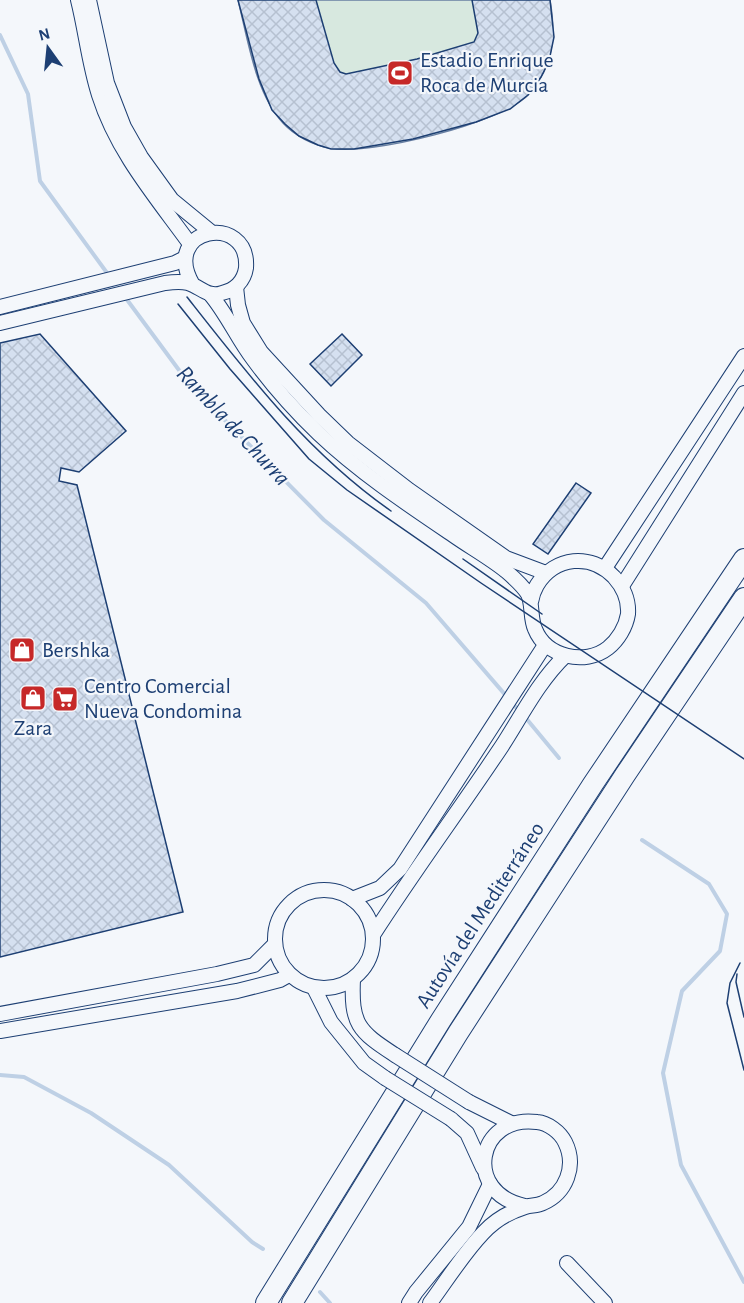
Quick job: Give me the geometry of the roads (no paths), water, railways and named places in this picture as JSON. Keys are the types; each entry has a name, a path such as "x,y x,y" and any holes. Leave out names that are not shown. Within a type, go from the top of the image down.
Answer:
{"highway":[{"name":"Autovía del Mediterráneo","path":"266,1303 441,1020 593,784 744,559"},
{"name":"Autovía del Mediterráneo","path":"292,1303 465,1023 625,775 744,598"}],"street":[{"path":"78,0 92,73 114,133 128,158 190,244"},
{"path":"89,0 107,83 124,128 141,157 172,200 211,232 228,235 240,244 246,258 245,273 236,287 221,294 210,294"},
{"path":"193,285 185,273 184,258 190,244 200,236 211,232"},
{"path":"0,307 175,263 184,258"},
{"path":"0,323 165,283 186,282 193,285 210,294 227,316 254,360 287,401 319,435 405,502 507,572 527,592 531,602"},
{"path":"236,287 243,323 261,352 348,443 409,490 506,558 546,573"},
{"path":"605,568 744,356"},
{"path":"622,586 744,393"},
{"path":"575,560 591,562 605,568 622,586 627,599 628,614 617,640 606,650 593,656 579,658 565,656 545,645 536,632 531,617 531,602 536,586 546,573 560,564 575,560"},
{"path":"351,899 380,888 400,869 545,645"},
{"path":"373,935 370,921 362,908 337,892 321,891 306,894 292,902 282,914 276,928 275,944 279,961 289,975 301,983 314,988 334,988 353,979 365,967 373,935 405,885 501,747 551,669 565,656"},
{"path":"0,1014 217,974 254,965 275,944"},
{"path":"0,1031 237,991 280,980 289,975"},
{"path":"353,979 352,1004 358,1026 373,1041 469,1102 511,1124"},
{"path":"314,988 332,1022 364,1063 452,1119 467,1133 487,1178 499,1196 511,1203 525,1206 541,1204 554,1197 564,1186 570,1171 570,1156 565,1141 555,1130 541,1122 526,1120 511,1124 492,1138 484,1160 487,1178 469,1227 409,1303"},
{"path":"430,1303 482,1234 499,1219 525,1206"},
{"path":"567,1263 605,1303"}],"waterway":[{"name":"Rambla de Churra","path":"0,35 28,94 40,181 110,277"},
{"name":"Rambla de Churra","path":"125,297 190,385 324,520 426,603 520,712"},
{"name":"Rambla de Churra","path":"525,717 559,758"},
{"name":"Rambla de Churra","path":"642,840 709,884 727,914 720,951 682,991 663,1073 681,1165 744,1282"},
{"path":"0,1075 24,1077 91,1113 169,1165 252,1242 263,1249"},
{"path":"320,1292 330,1303"}],"tram line":[{"path":"187,297 233,356 306,439 361,488 391,511"},
{"path":"178,304 230,369 309,459 347,490 481,583 744,759"},
{"path":"463,559 542,614"},
{"path":"740,963 730,983 727,1003 744,1070"},
{"path":"737,974 736,982 744,1017"}],"place":[{"name":"Estadio Enrique Roca de Murcia","path":"400,73"},
{"name":"Bershka","path":"22,650"},
{"name":"Zara","path":"33,698"},
{"name":"Centro Comercial Nueva Condomina","path":"65,699"}]}
